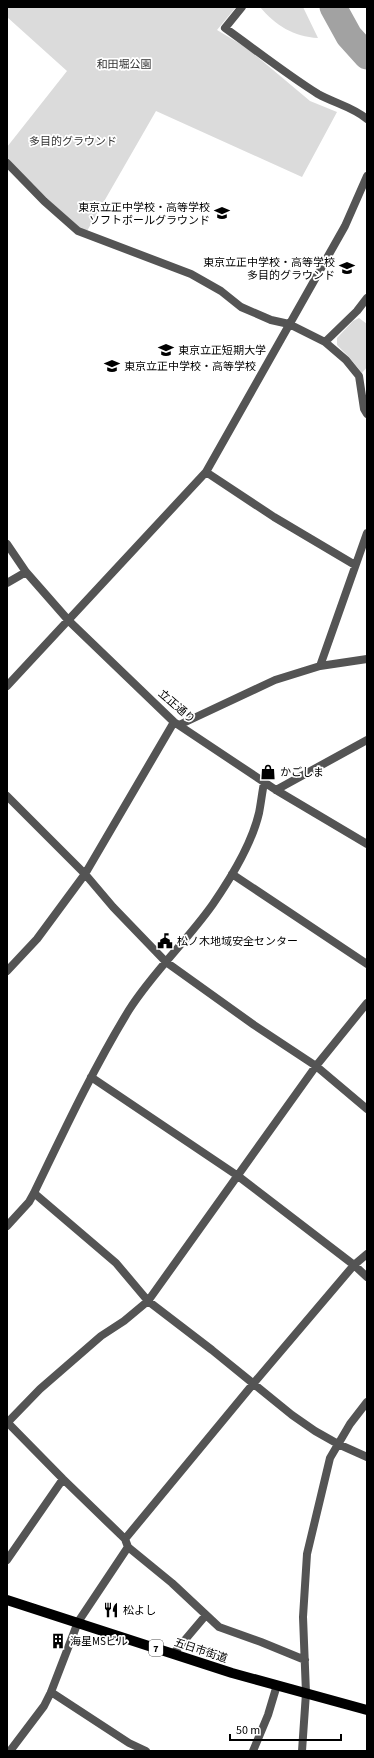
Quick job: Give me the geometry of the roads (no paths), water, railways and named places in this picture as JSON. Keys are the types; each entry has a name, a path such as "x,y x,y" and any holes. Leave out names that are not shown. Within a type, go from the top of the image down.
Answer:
{"main road":[{"name":"五日市街道","path":"7,1600 173,1654 276,1685 367,1710"}],"street":[{"path":"242,7 225,28 318,94 340,105 358,111 367,118"},
{"path":"7,163 44,201 78,231 191,274 221,290 241,306 271,320 289,324 325,342 346,360 359,376 364,409 367,414"},
{"path":"7,686 206,472 345,226 367,176"},
{"path":"325,342 358,310 367,298"},
{"path":"206,472 274,517 355,565"},
{"path":"320,666 367,533"},
{"name":"立正通り","path":"7,544 26,572 69,621 177,724 264,783 367,844"},
{"path":"7,583 26,572"},
{"path":"7,971 54,917 85,874 177,724 275,680 320,666 367,659"},
{"path":"276,790 367,740"},
{"path":"7,1226 29,1202 91,1077 129,1010 146,986 212,905 232,874 250,840 259,814 264,783"},
{"path":"7,796 85,874 113,907 166,962 254,1025 316,1066 367,1109"},
{"path":"232,874 367,964"},
{"path":"305,1660 219,1627 127,1543 7,1423 40,1389 101,1336 124,1321 148,1301 316,1066 367,1003"},
{"path":"91,1077 238,1176 354,1265 367,1278"},
{"path":"34,1193 116,1263 148,1301 212,1350 292,1415 315,1431 338,1444 367,1457"},
{"path":"10,1751 44,1706 51,1692 78,1622 127,1543 253,1384 354,1265 367,1254"},
{"path":"302,1751 306,1693 303,1617 307,1554 330,1458 367,1402"},
{"path":"7,1560 63,1479"},
{"path":"173,1654 206,1615"},
{"path":"253,1751 268,1715 276,1685"},
{"path":"51,1692 129,1743 146,1751"},
{"path":"124,1751 129,1743"}],"waterway":[{"path":"333,7 349,36 367,56"}],"place":[{"name":"東京立正中学校・高等学校 ソフトボールグラウンド","path":"222,213"},
{"name":"東京立正中学校・高等学校 多目的グラウンド","path":"347,268"},
{"name":"東京立正短期大学","path":"166,350"},
{"name":"東京立正中学校・高等学校","path":"112,366"},
{"name":"かごしま","path":"268,772"},
{"name":"松ノ木地域安全センター","path":"165,941"},
{"name":"松よし","path":"111,1610"},
{"name":"海星MSビル","path":"58,1641"}],"park label":[{"name":"和田堀公園","path":"124,64"},
{"name":"多目的グラウンド","path":"73,141"}]}
